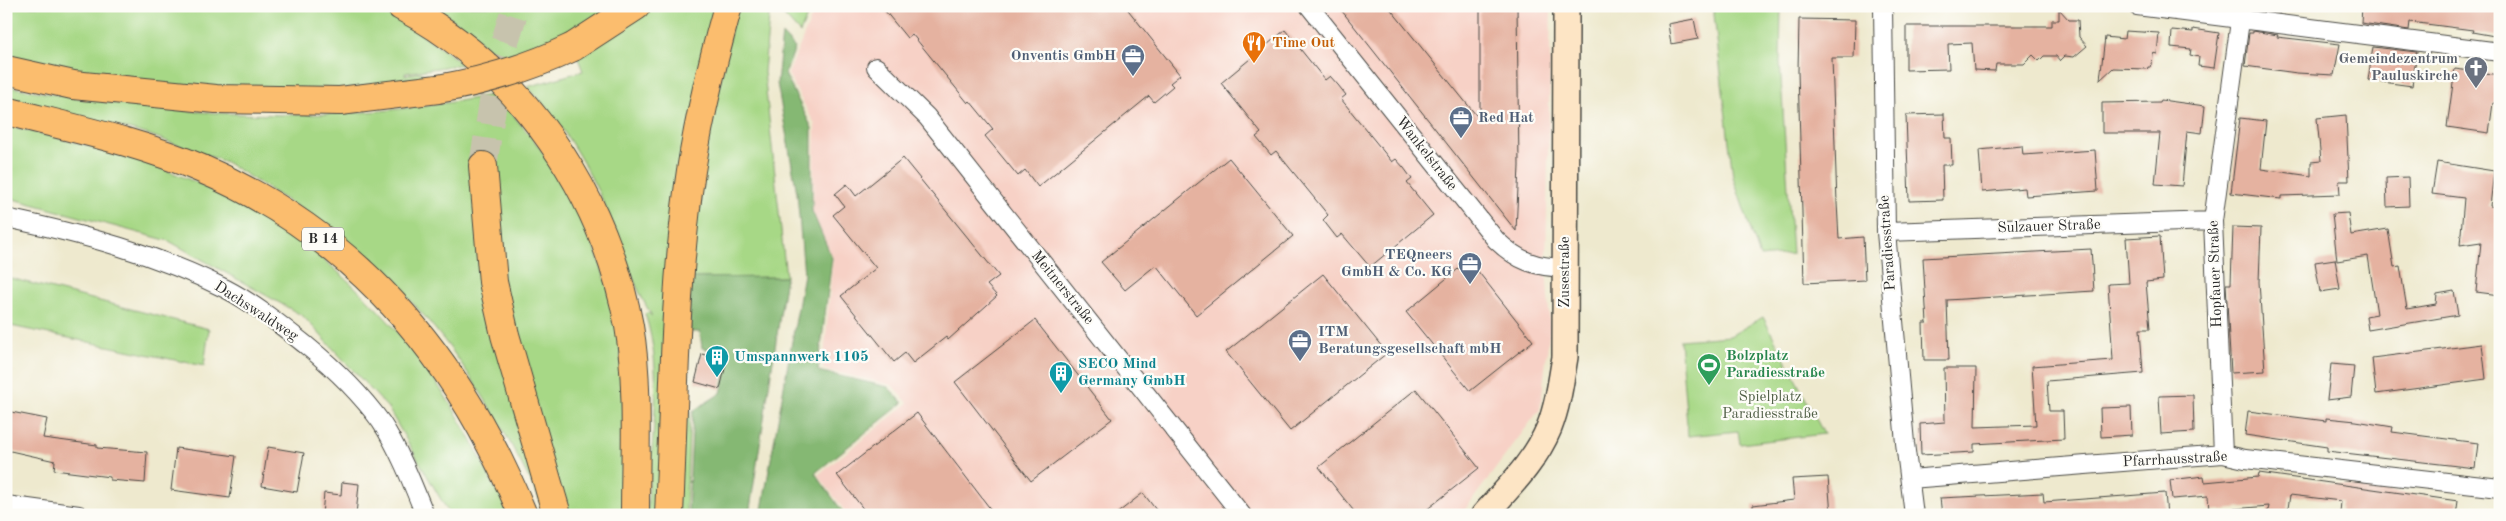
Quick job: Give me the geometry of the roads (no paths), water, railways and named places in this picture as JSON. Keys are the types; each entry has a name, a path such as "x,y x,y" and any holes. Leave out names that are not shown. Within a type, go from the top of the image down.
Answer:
{"highway":[{"path":"401,6 466,49 514,94 540,125 568,166 602,232 613,263 629,327 634,396 634,515"},
{"path":"6,70 74,85 216,99 340,101 476,83 518,70 573,47 636,6"},
{"path":"668,515 681,268 688,194 703,104 728,6"},
{"name":"B 14","path":"6,112 124,142 201,169 261,198 319,236 369,278 396,304 440,360 489,441 523,515"},
{"path":"483,166 493,282 505,335 557,515"}],"street":[{"name":"Wankelstraße","path":"1309,6 1496,240 1510,254 1536,266 1565,268"},
{"name":"Zusestraße","path":"1484,515 1528,465 1548,429 1559,392 1565,357 1566,6"},
{"name":"Paradiesstraße","path":"1883,6 1883,188 1914,515"},
{"path":"2137,6 2242,13 2500,52"},
{"name":"Hopfauer Straße","path":"2224,454 2213,221 2242,13"},
{"name":"Meitnerstraße","path":"876,67 927,117 1242,515"},
{"name":"Dachswaldweg","path":"6,218 70,232 160,260 228,290 283,327 338,371 381,423 412,484 425,515"},
{"name":"Sulzauer Straße","path":"1886,232 2213,221"},
{"name":"Pfarrhausstraße","path":"1910,479 2224,454 2245,459 2500,488"},
{"path":"6,505 78,515"}],"tunnel":[{"path":"483,166 500,57 516,6"}],"place":[{"name":"Time Out","path":"1254,64"},
{"name":"Onventis GmbH","path":"1133,77"},
{"name":"Gemeindezentrum Pauluskirche","path":"2476,89"},
{"name":"Red Hat","path":"1461,139"},
{"name":"TEQneers GmbH & Co. KG","path":"1470,285"},
{"name":"ITM Beratungsgesellschaft mbH","path":"1300,362"},
{"name":"Umspannwerk 1105","path":"717,378"},
{"name":"Bolzplatz Paradiesstraße","path":"1709,386"},
{"name":"SECO Mind Germany GmbH","path":"1061,394"}],"park label":[{"name":"Spielplatz Paradiesstraße","path":"1770,406"}]}
